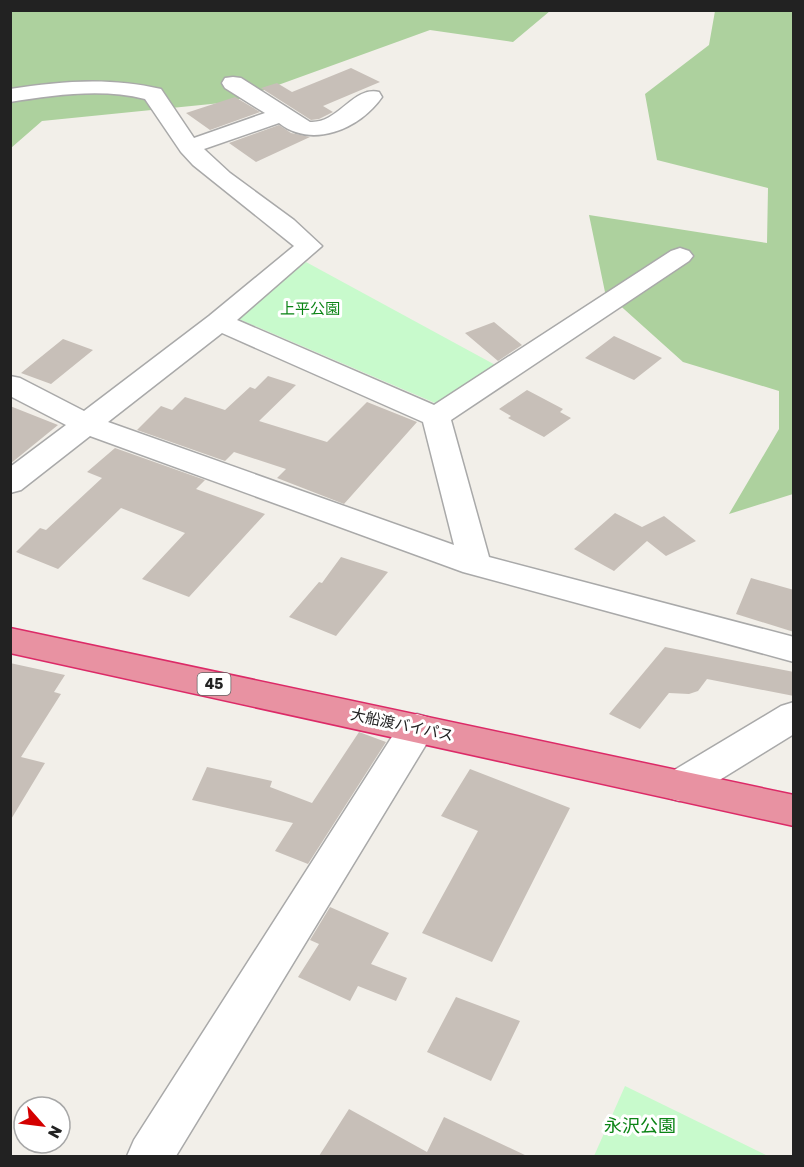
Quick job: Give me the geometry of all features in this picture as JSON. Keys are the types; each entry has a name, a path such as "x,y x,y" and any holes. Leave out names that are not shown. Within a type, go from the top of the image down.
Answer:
{"highway":[{"name":"大船渡バイパス","path":"10,639 794,811"}],"street":[{"path":"233,83 282,114 291,123 309,129 330,128 341,122 371,97"},
{"path":"10,96 101,87 140,89 153,94 189,147 209,167 286,225 309,246 219,322 10,483"},
{"path":"189,147 282,114"},
{"path":"436,417 680,256"},
{"path":"219,322 436,417"},
{"path":"10,384 88,425 475,564 794,650"},
{"path":"436,417 475,564"},
{"path":"679,786 794,716"},
{"path":"150,1156 417,728"}],"green space":[{"path":"11,11 550,11 513,42 430,30 231,102 42,121 11,148"},
{"path":"715,11 793,11 793,494 729,514 779,429 779,391 683,362 605,292 589,215 767,243 768,188 657,160 645,94 709,45"},
{"name":"上平公園","path":"306,262 499,367 442,406 234,317"},
{"name":"永沢公園","path":"625,1086 768,1156 594,1156"}],"building":[{"path":"351,68 380,82 323,106 333,112 319,119 311,120 261,88 277,83 292,92"},
{"path":"235,97 260,112 210,130 186,113"},
{"path":"279,125 291,133 310,137 256,162 229,143"},
{"path":"494,322 522,345 498,361 465,333"},
{"path":"614,336 662,358 634,380 585,358"},
{"path":"63,339 93,350 51,384 21,373"},
{"path":"268,376 296,385 259,421 327,442 367,402 417,422 344,504 277,478 286,469 234,452 225,461 137,430 161,406 172,410 185,397 225,410 250,387 255,389"},
{"path":"527,390 563,409 560,412 571,418 544,437 508,418 511,416 499,409"},
{"path":"10,406 58,425 10,464"},
{"path":"115,448 205,480 196,489 265,514 189,597 142,579 185,533 121,508 58,569 16,552 40,528 46,530 102,478 87,472"},
{"path":"615,513 642,527 664,516 696,541 666,556 647,541 614,571 574,549"},
{"path":"341,557 388,572 336,636 289,617 319,582 322,583"},
{"path":"751,578 794,590 794,632 736,614"},
{"path":"665,647 794,672 794,696 707,679 698,691 689,694 669,693 640,729 609,714"},
{"path":"10,663 65,675 54,692 61,694 21,757 45,763 10,821"},
{"path":"359,732 386,742 308,864 275,851 293,823 192,800 207,767 272,781 270,787 312,803"},
{"path":"470,769 570,808 492,962 422,933 478,831 441,816"},
{"path":"330,907 389,933 371,964 407,978 396,1001 358,986 350,1001 298,977 319,944 310,940"},
{"path":"456,997 520,1021 491,1081 427,1052"},
{"path":"349,1109 427,1152 444,1117 527,1156 319,1156"}]}
